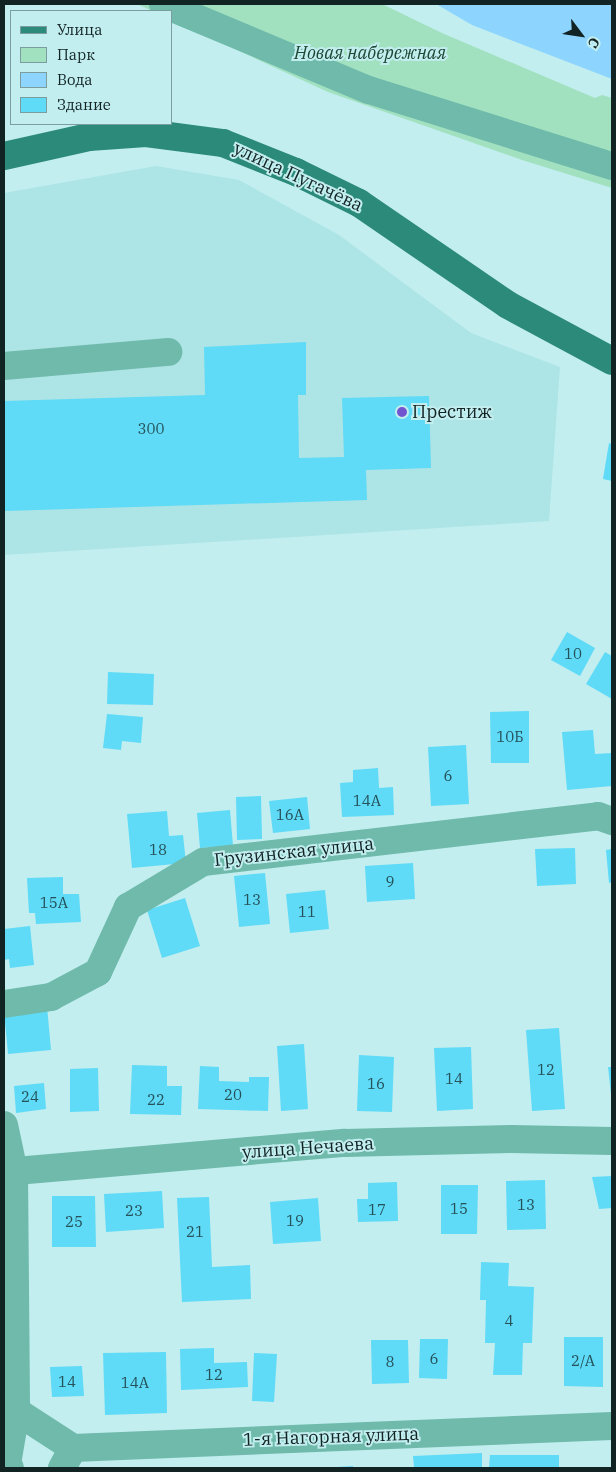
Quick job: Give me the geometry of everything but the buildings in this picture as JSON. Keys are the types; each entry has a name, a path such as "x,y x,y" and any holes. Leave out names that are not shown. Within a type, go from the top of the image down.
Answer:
{"main road":[{"name":"улица Пугачёва","path":"4,156 89,138 146,133 223,143 296,172 359,203 508,304 612,361"}],"street":[{"path":"163,4 369,90 612,166"},
{"path":"4,366 168,352"},
{"name":"Грузинская улица","path":"4,1004 51,997 98,972 128,907 203,862 598,816 612,822"},
{"path":"4,1125 9,1172 16,1411 7,1466"},
{"name":"улица Нечаева","path":"9,1172 345,1143 511,1138 612,1141"},
{"path":"16,1411 68,1458"},
{"name":"1-я Нагорная улица","path":"68,1458 612,1426"}],"shaded area":[{"path":"156,166 239,180 339,235 471,333 560,367 549,521 4,555 4,193"}],"green space":[{"name":"Новая набережная","path":"137,4 382,4 442,33 595,98 602,95 612,98 612,188 522,160 328,92 172,20 172,10 150,10"}],"water":[{"path":"436,4 612,4 612,79 472,25"}],"place":[{"name":"Престиж","path":"402,412"}]}
